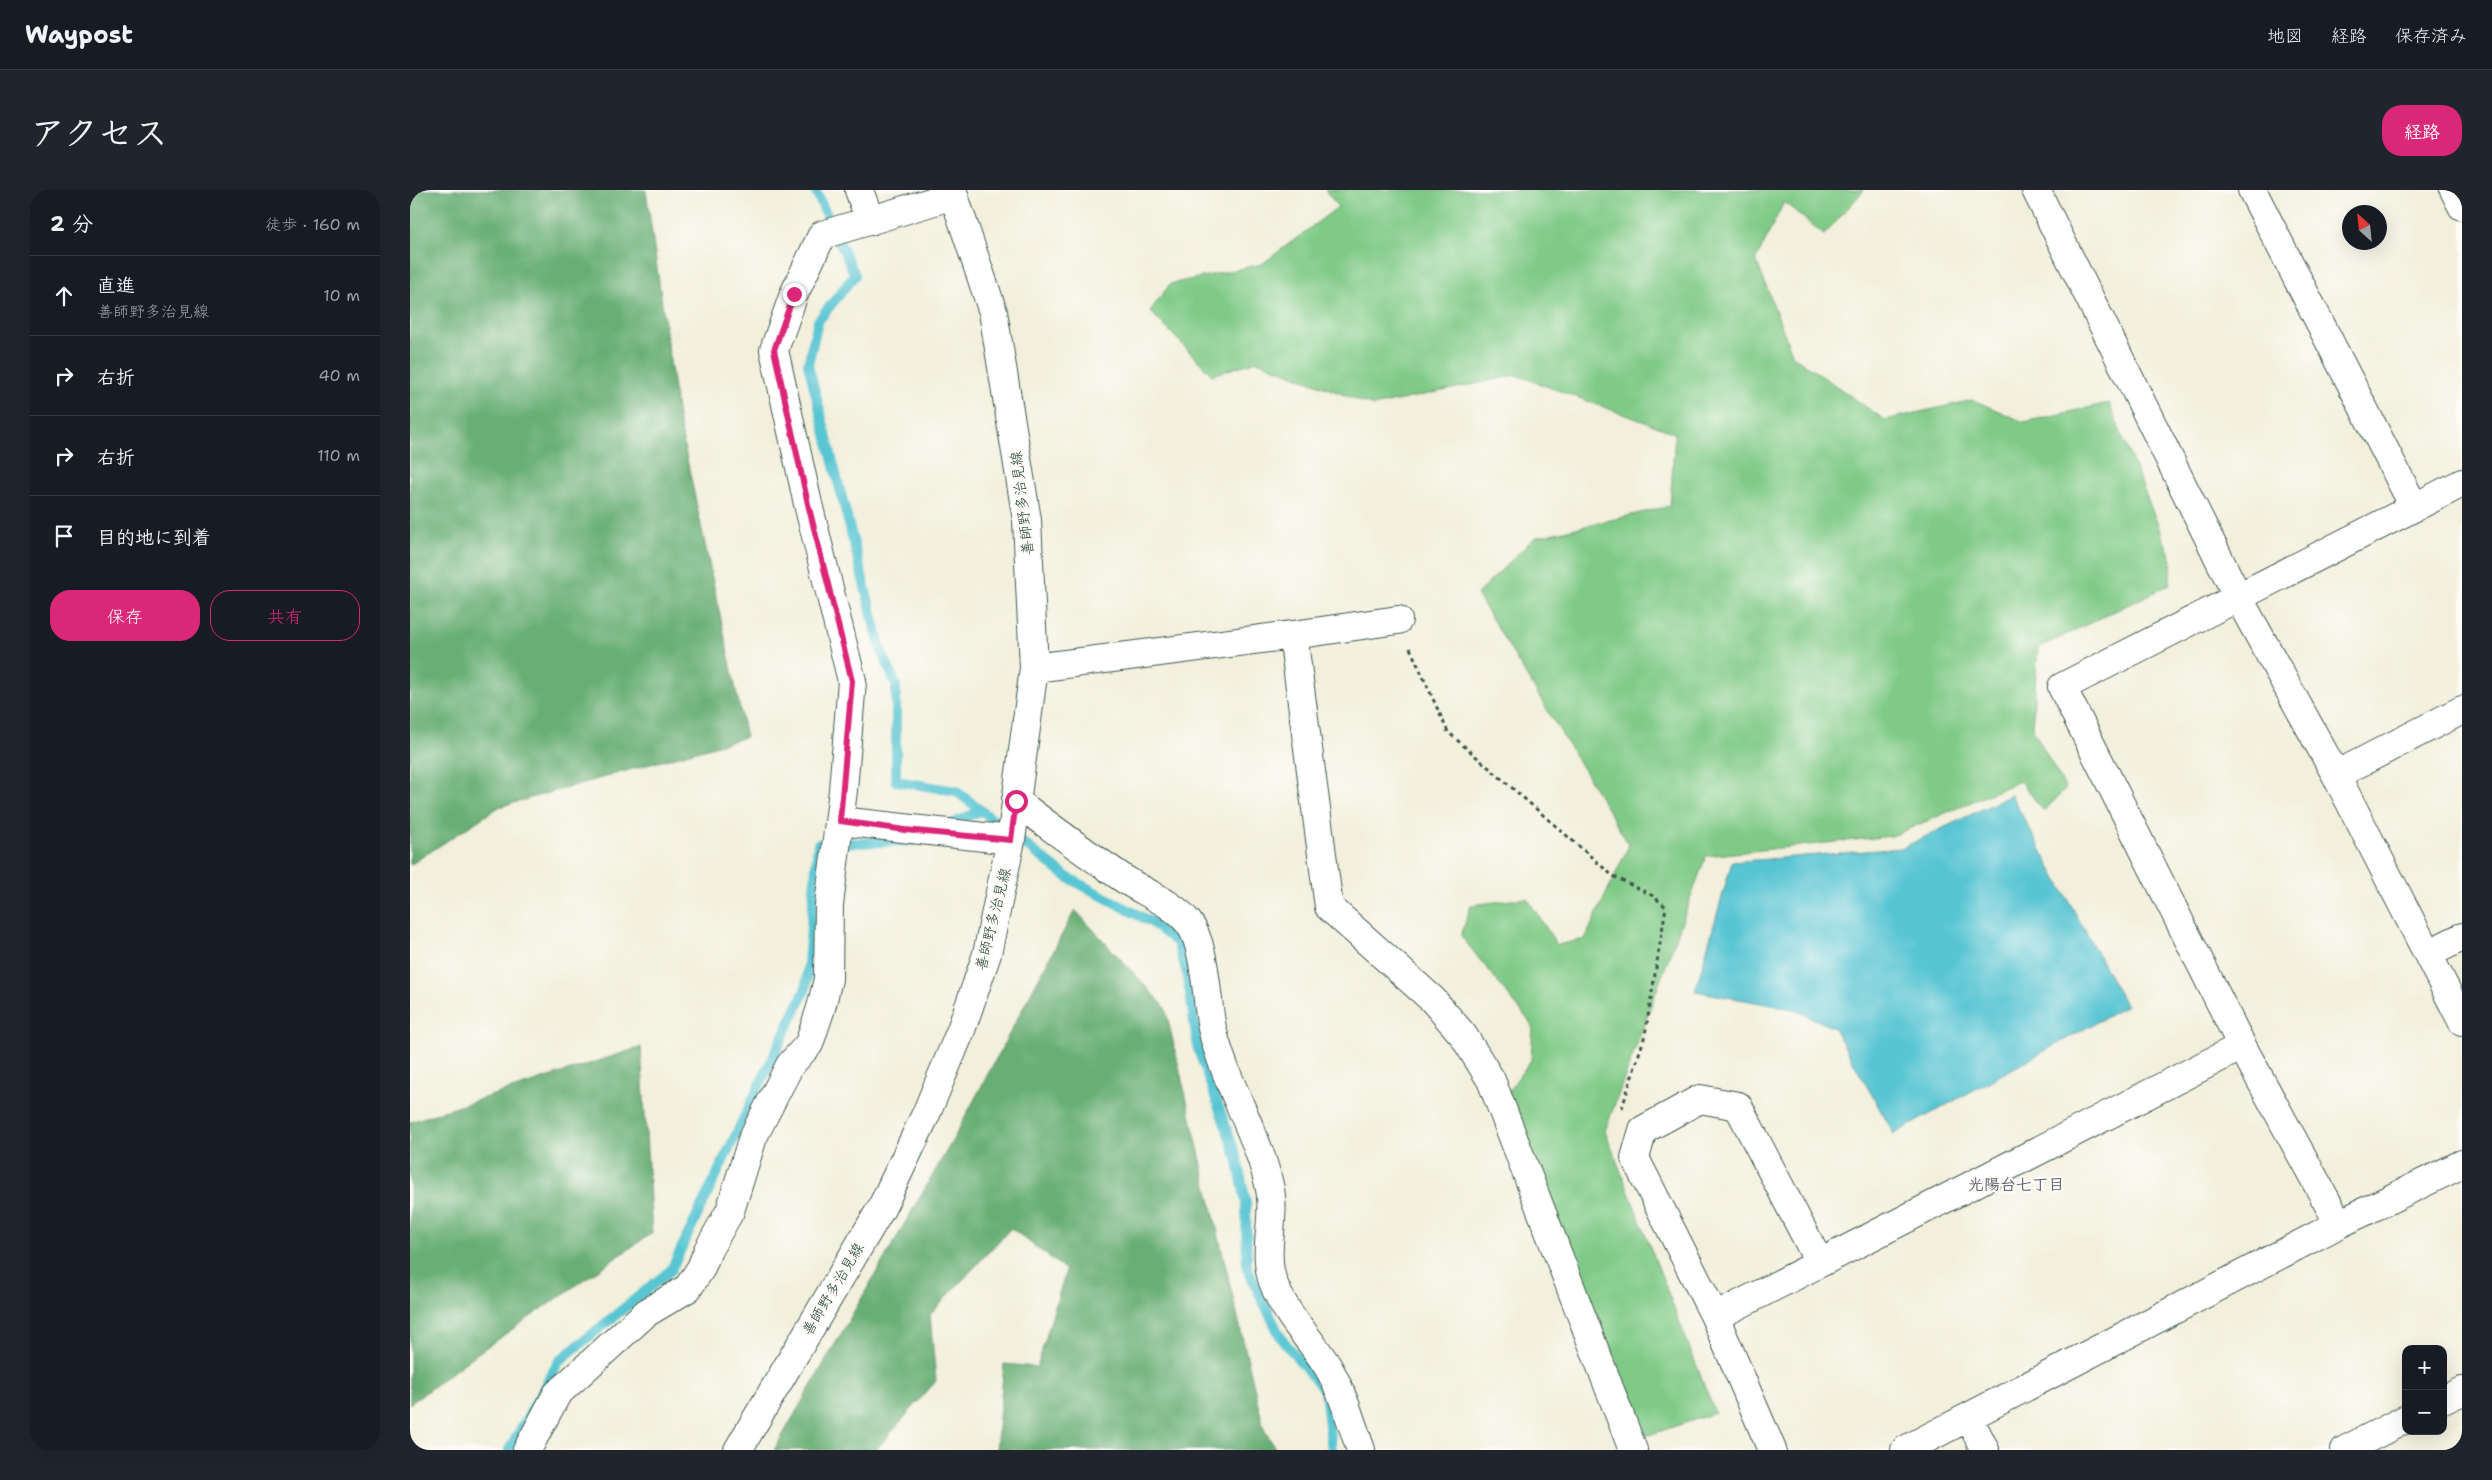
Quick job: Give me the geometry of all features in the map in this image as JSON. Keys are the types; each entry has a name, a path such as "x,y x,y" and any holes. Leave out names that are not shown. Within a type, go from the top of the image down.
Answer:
{"street":[{"path":"859,190 863,223"},
{"path":"2036,190 2238,597 2336,774 2462,1021"},
{"path":"2252,190 2414,507"},
{"path":"2454,190 2462,206"},
{"path":"527,1450 557,1394 646,1313 688,1288 701,1268 708,1250 730,1211 753,1137 790,1065 808,1044 822,1008 828,979 829,905 840,821 852,681 808,504 774,350 794,294 822,235 953,192"},
{"name":"善師野多治見線","path":"738,1450 882,1207 926,1114 960,1030 987,954 1014,822 1034,668 1027,520 993,312 953,192"},
{"path":"2339,1224 2242,1046 2062,688 2462,483"},
{"path":"1034,668 1398,620"},
{"path":"1293,635 1329,908 1433,1000 1463,1035 1491,1080 1633,1450"},
{"path":"2336,774 2462,710"},
{"path":"840,821 973,837 1014,822 1076,847 1174,908 1189,923 1198,941 1212,1027 1222,1067 1264,1168 1270,1191 1271,1222 1267,1255 1273,1282 1297,1328 1326,1365 1340,1390 1362,1450"},
{"path":"2428,954 2462,937"},
{"path":"1715,1317 2242,1046"},
{"path":"1772,1450 1715,1317 1635,1158 1643,1130 1700,1099 1738,1106 1819,1262"},
{"path":"1905,1450 2339,1224 2462,1164"},
{"path":"2447,1398 2462,1390"},
{"path":"1969,1418 1985,1450"},
{"path":"2345,1450 2402,1421"}],"path":[{"path":"1398,620 1448,732 1613,876 1653,896 1666,907 1645,1035 1616,1123 1643,1130"}],"green space":[{"path":"410,190 646,190 678,417 746,737 499,807 410,865"},
{"path":"1325,190 1864,190 1824,235 1784,202 1756,260 1793,356 1885,420 1973,400 2024,422 2109,403 2172,560 2169,585 2038,648 2032,728 2066,789 2044,811 2020,781 1892,836 1706,856 1605,1131 1715,1413 1646,1436 1507,1093 1531,1060 1533,1026 1461,936 1471,905 1527,898 1557,945 1585,939 1629,845 1477,594 1534,538 1670,506 1675,433 1516,375 1373,406 1257,361 1212,375 1150,311 1170,284 1262,264 1338,207"},
{"path":"1075,910 1165,1007 1264,1429 1276,1450 996,1450 1004,1364 1037,1367 1066,1270 1011,1228 930,1315 936,1381 876,1450 774,1450 954,1138"},
{"path":"641,1047 652,1233 475,1355 410,1404 410,1122"}],"water":[{"path":"2011,795 2126,1006 1894,1134 1834,1028 1793,1009 1695,991 1732,862 1902,848"}],"waterway":[{"path":"815,190 855,275 818,321 808,364 881,650 896,685 896,781 956,791 1067,877 1151,922 1177,942 1187,973 1198,1049 1237,1158 1246,1203 1247,1268 1281,1338 1325,1391 1332,1450"},
{"path":"947,826 980,811"},
{"path":"509,1450 559,1361 671,1270 806,988 818,844 913,841"}],"district":[{"name":"光陽台七丁目","path":"2016,1184"}],"route":[{"path":"794,294 774,350 808,504 852,681 840,821 905,830 1011,840 1016,801"}]}
